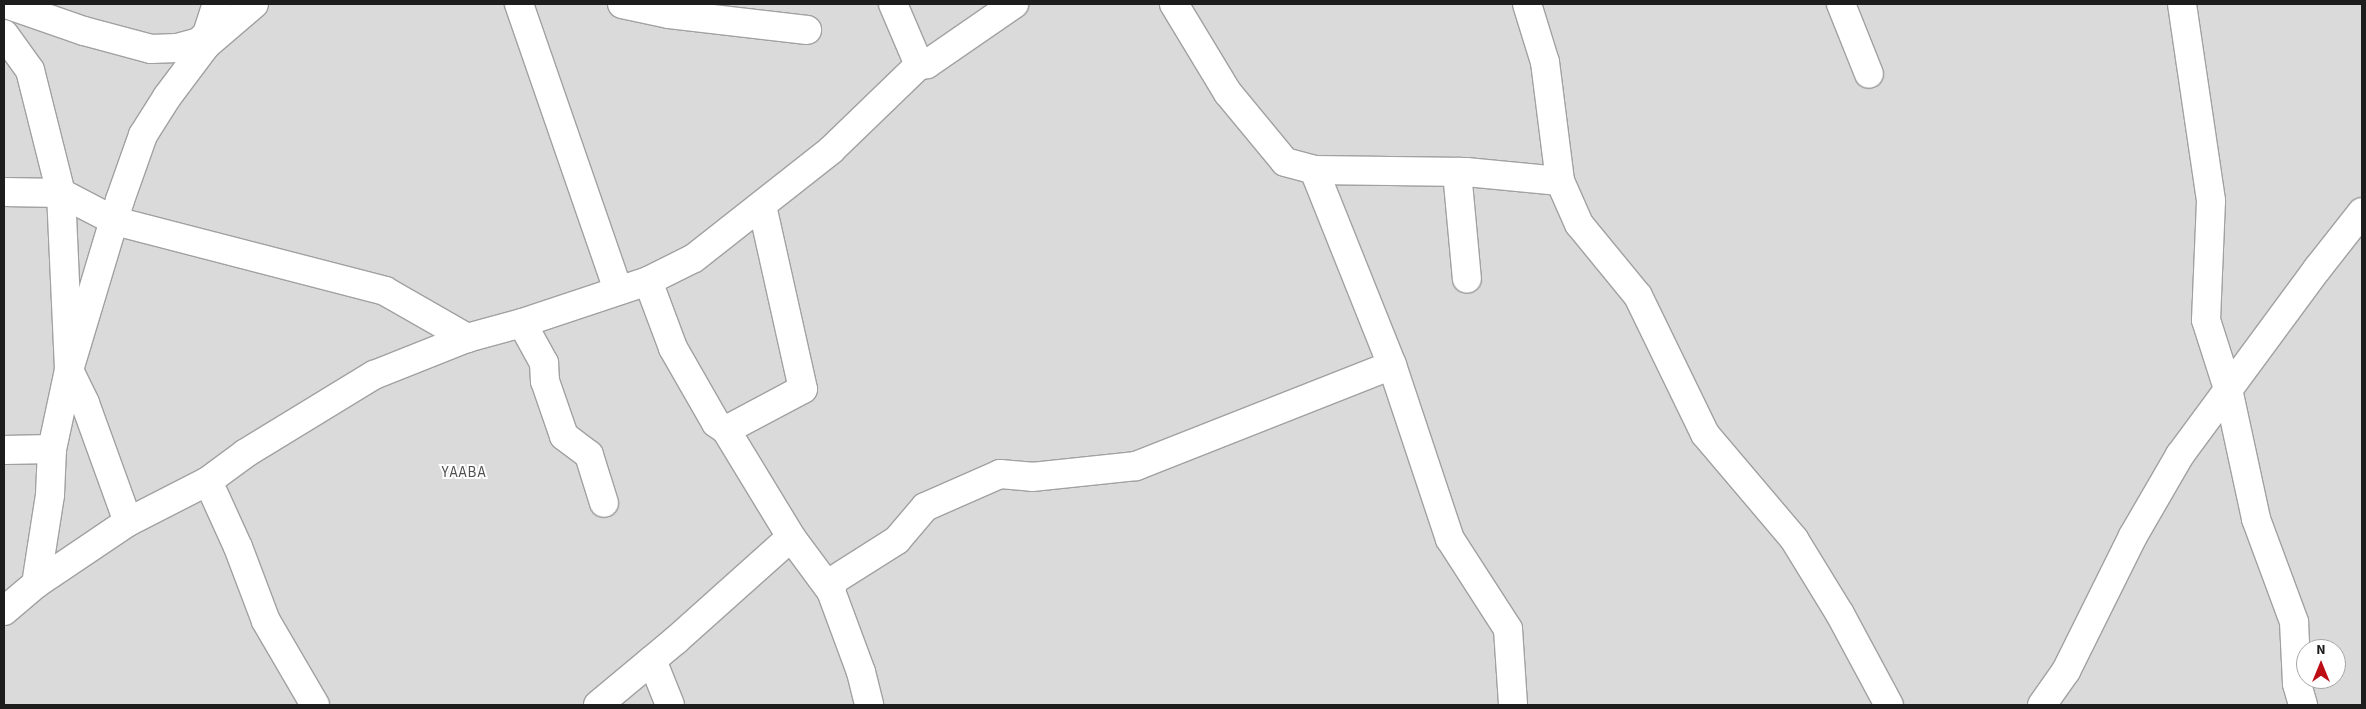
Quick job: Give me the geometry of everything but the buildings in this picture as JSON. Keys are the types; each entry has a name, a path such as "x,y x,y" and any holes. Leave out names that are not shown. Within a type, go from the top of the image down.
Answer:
{"street":[{"path":"6,4 84,32 151,49 177,48 206,40 254,4"},
{"path":"36,584 50,495 52,449 69,370 120,200 143,135 206,40 217,4"},
{"path":"519,4 618,290"},
{"path":"622,4 669,14 807,30"},
{"path":"894,4 919,65"},
{"path":"4,611 36,584 128,522 208,481 246,453 374,375 467,338 522,323 648,281 694,258 762,206 830,150 919,65 927,64 1014,4"},
{"path":"1174,4 1228,93 1285,162 1314,170 1456,172 1560,181"},
{"path":"1527,4 1545,62 1560,181 1579,224 1638,296 1705,434 1794,539 1840,614 1889,705"},
{"path":"1841,4 1869,74"},
{"path":"2182,4 2211,200 2206,320 2228,389 2256,519 2294,622 2297,684 2303,705"},
{"path":"4,34 30,70 61,193 69,370 85,402 128,522"},
{"path":"1314,170 1392,366 1450,538 1508,629 1513,705"},
{"path":"1456,172 1467,279"},
{"path":"4,192 61,193 115,221 385,291 467,338"},
{"path":"726,430 803,389 762,206"},
{"path":"2042,705 2066,670 2132,536 2180,455 2362,212"},
{"path":"648,281 673,348 716,423 726,430 791,537 830,591 861,672 869,705"},
{"path":"522,323 544,363 545,381 564,436 589,455 604,503"},
{"path":"830,591 834,580 898,540 925,507 1000,474 1032,477 1136,466 1392,366"},
{"path":"4,450 52,449"},
{"path":"208,481 238,547 266,621 315,705"},
{"path":"598,705 652,660 791,537"},
{"path":"652,660 670,705"}],"shaded area":[{"path":"4,4 2362,4 2362,705 4,705"}],"district":[{"name":"YAABA","path":"464,473"}]}
